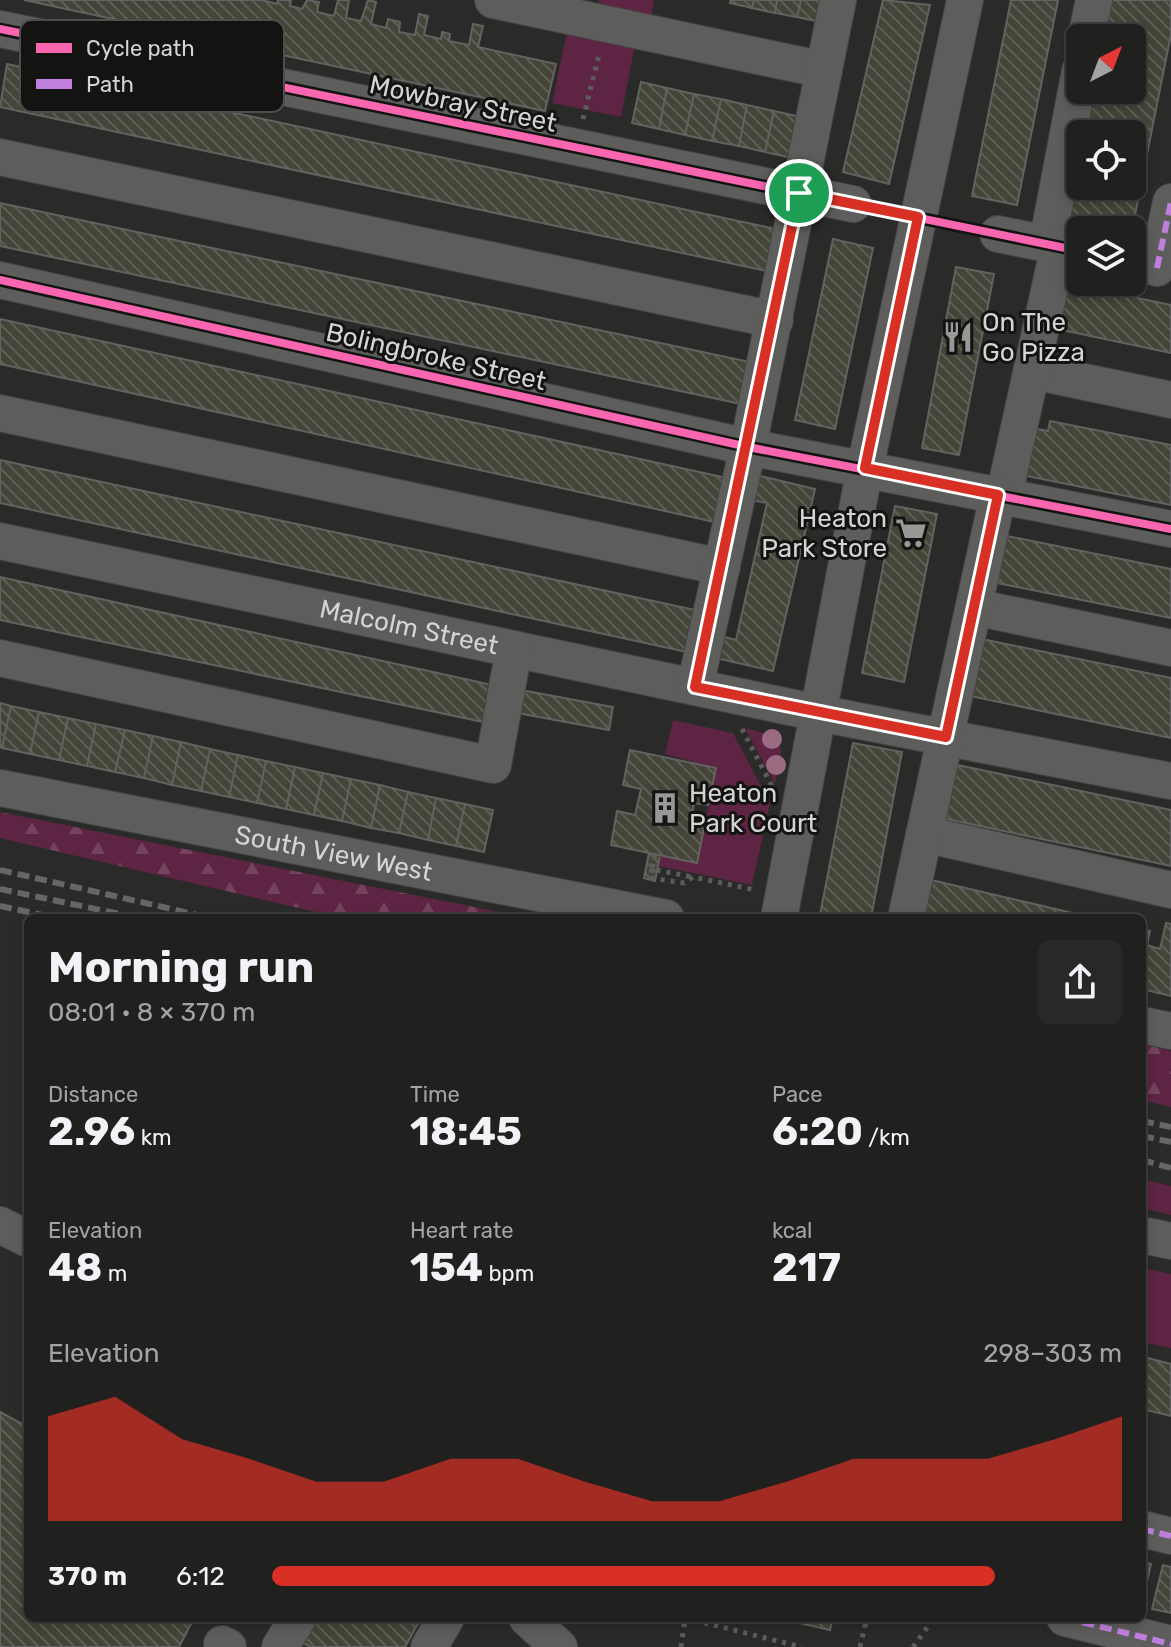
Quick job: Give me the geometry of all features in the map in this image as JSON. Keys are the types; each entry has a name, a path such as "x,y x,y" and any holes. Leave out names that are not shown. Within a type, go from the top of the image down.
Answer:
{"street":[{"path":"493,0 824,70"},
{"path":"709,690 722,567 775,320 838,0"},
{"path":"781,907 865,468 965,0"},
{"path":"1089,24 1094,0"},
{"name":"Mowbray Street","path":"0,29 20,33"},
{"name":"Mowbray Street","path":"284,87 853,204"},
{"path":"907,914 974,607 1062,247 1077,104"},
{"path":"0,157 775,320"},
{"path":"1153,267 1171,202"},
{"path":"998,234 1062,247"},
{"name":"Bolingbroke Street","path":"0,280 748,447 1171,529"},
{"path":"1032,371 1171,400"},
{"path":"0,413 722,567"},
{"name":"Malcolm Street","path":"0,541 818,713 1171,781"},
{"path":"974,607 1171,648"},
{"path":"0,658 493,765 514,649"},
{"name":"South View West","path":"0,788 646,914"},
{"path":"924,834 1171,890"},
{"path":"1146,1026 1171,1031"},
{"path":"0,1225 24,1237"},
{"path":"1146,1236 1171,1241"},
{"path":"1146,1530 1171,1536"},
{"path":"280,1647 296,1622"},
{"path":"429,1647 444,1622"},
{"path":"531,1622 559,1647"},
{"path":"1081,1622 1171,1644"}],"path":[{"path":"576,147 606,24"},
{"path":"709,690 774,790"},
{"path":"655,854 650,878 684,883 693,877 781,907"},
{"path":"681,1647 684,1622"},
{"path":"701,1622 802,1647"},
{"path":"860,1647 866,1622"},
{"path":"913,1647 931,1622"}],"green space":[{"path":"599,0 654,0 651,18 597,8"},
{"path":"567,31 635,45 621,117 552,103"},
{"path":"673,720 733,733 770,803 752,885 658,866 660,855 697,863 716,768 665,754"},
{"path":"745,728 769,735 780,744 775,784"},
{"path":"0,812 509,914 325,914 0,838"},
{"path":"1146,1045 1171,1051 1171,1107 1146,1101"},
{"path":"1146,1180 1171,1186 1171,1215 1146,1209"},
{"path":"1146,1269 1171,1274 1171,1348 1146,1343"}],"building":[{"path":"24,0 262,0 277,4 278,0 291,0 290,6 302,9 307,0 319,2 317,12 334,16 338,0 349,0 346,18 361,21 368,0 376,2 371,24 386,28 388,19 400,22 399,32 415,35 419,14 428,16 424,35 441,39 442,32 450,34 449,41 469,45 473,24 483,26 478,47 556,64 545,111 284,55 284,20 118,20"},
{"path":"731,0 754,0 752,8 730,3"},
{"path":"754,0 777,0 775,13 752,8"},
{"path":"777,0 801,0 797,17 775,13"},
{"path":"801,0 824,0 820,22 797,17"},
{"path":"883,0 930,5 889,184 843,172"},
{"path":"1011,0 1058,0 1017,205 972,196"},
{"path":"1112,0 1171,0 1171,34 1146,160 1146,120 1088,120 1091,104 1146,104 1146,24 1107,24"},
{"path":"7,64 20,67 20,111 0,107"},
{"path":"641,82 667,88 659,129 632,123"},
{"path":"667,88 694,94 685,135 659,129"},
{"path":"694,94 721,99 712,141 685,135"},
{"path":"721,99 747,105 739,146 712,141"},
{"path":"747,105 774,111 765,152 739,146"},
{"path":"774,111 801,117 792,158 765,152"},
{"path":"23,112 231,112 780,230 771,272"},
{"path":"1072,200 1138,200 1135,216 1069,216"},
{"path":"0,203 750,362 741,404 0,246"},
{"path":"833,239 873,248 835,429 795,420"},
{"path":"956,267 994,274 959,455 922,448"},
{"path":"1066,283 1066,296 1128,296 1171,305 1171,353 1057,329"},
{"path":"0,319 727,478 719,523 0,364"},
{"path":"1050,421 1171,445 1171,505 1022,475 1032,428 1048,431"},
{"path":"0,460 695,610 687,652 0,503"},
{"path":"752,474 815,489 773,671 707,656 712,634 736,640 767,503 746,499"},
{"path":"895,506 937,514 904,682 862,673"},
{"path":"997,534 1171,569 1171,618 997,583 999,576 989,575"},
{"path":"0,577 497,686 488,723 0,620"},
{"path":"977,638 1171,678 1171,738 965,695"},
{"path":"521,690 613,707 609,730 517,713"},
{"path":"0,703 11,706 2,748 0,747"},
{"path":"11,706 39,712 30,754 2,748"},
{"path":"39,712 68,718 59,760 30,754"},
{"path":"68,718 96,724 87,766 59,760"},
{"path":"96,724 125,730 115,772 87,766"},
{"path":"125,730 153,736 144,778 115,772"},
{"path":"153,736 181,742 172,785 144,778"},
{"path":"181,742 210,749 201,791 172,785"},
{"path":"853,743 902,752 872,914 820,914"},
{"path":"210,749 238,755 229,797 201,791"},
{"name":"Heaton Park Court","path":"630,750 716,768 708,805 694,803 690,825 704,828 697,863 611,845 617,811 635,815 641,789 623,785"},
{"path":"238,755 266,761 257,803 229,797"},
{"path":"266,761 295,767 286,809 257,803"},
{"path":"953,764 1171,810 1171,866 941,818"},
{"path":"295,767 323,773 314,815 286,809"},
{"path":"323,773 351,779 342,821 314,815"},
{"path":"351,779 380,785 371,828 342,821"},
{"path":"380,785 408,792 399,833 371,828"},
{"path":"408,792 436,798 428,840 399,833"},
{"path":"436,798 465,804 456,846 428,840"},
{"path":"465,804 493,810 484,852 456,846"},
{"path":"649,853 660,855 655,881 644,878"},
{"path":"927,879 1077,914 919,914"},
{"path":"1166,923 1171,924 1171,996 1146,990 1146,930 1150,931 1147,945 1160,949"},
{"path":"1148,1358 1171,1364 1171,1416 1146,1410"},
{"path":"0,1412 24,1425 24,1622 192,1622 179,1647 0,1647"},
{"path":"1146,1563 1151,1564 1146,1586"},
{"path":"1163,1565 1171,1567 1171,1613 1152,1609"},
{"path":"314,1622 419,1622 405,1647 311,1647 303,1643"},
{"path":"795,1622 832,1622 830,1630"}],"railway":[{"path":"0,870 193,914"},
{"path":"0,889 120,914"},
{"path":"0,906 37,914"},
{"path":"1146,1122 1171,1127"},
{"path":"1146,1137 1171,1142"},
{"path":"1146,1161 1171,1168"}],"marked path":[{"path":"1157,268 1171,202"},
{"path":"1146,1530 1171,1536"},
{"path":"1081,1622 1171,1644"}],"cycle path":[{"path":"0,29 20,33"},
{"path":"284,87 1066,248"},
{"path":"0,280 748,447 1171,529"}],"place":[{"name":"On The Go Pizza","path":"958,337"},
{"name":"Heaton Park Store","path":"911,533"},
{"name":"Heaton Park Court","path":"665,808"}],"route":[{"path":"799,193 918,217 865,468 998,495 946,737 695,687 775,320 799,193"}]}
